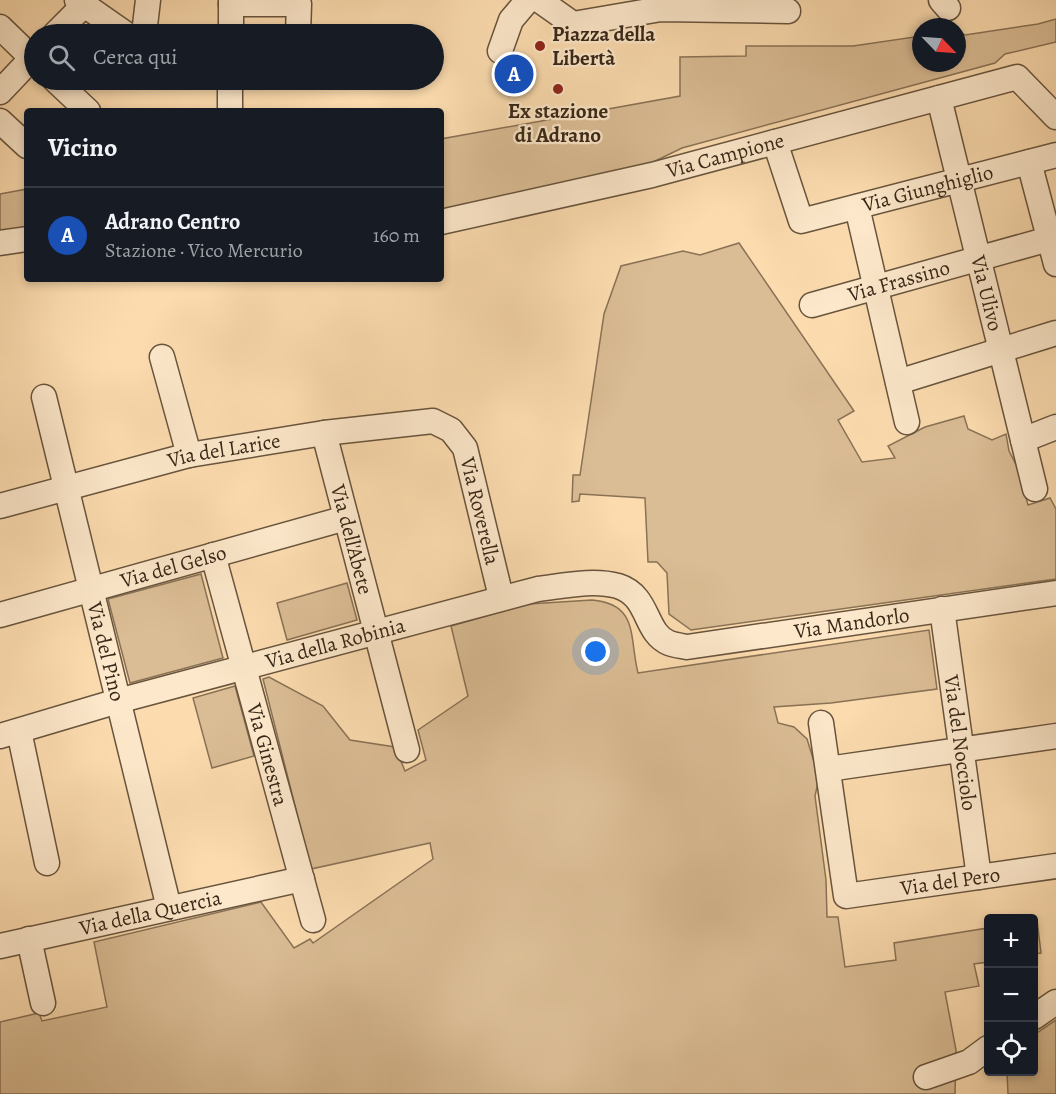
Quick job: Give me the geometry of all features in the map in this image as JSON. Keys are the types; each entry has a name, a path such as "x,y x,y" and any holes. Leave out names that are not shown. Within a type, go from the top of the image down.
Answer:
{"street":[{"path":"145,24 148,0"},
{"path":"500,51 511,20 528,0"},
{"path":"539,0 573,24 661,9 788,11"},
{"path":"64,24 82,2 112,24"},
{"path":"231,24 231,2 299,4 298,24"},
{"path":"0,27 24,49"},
{"path":"0,92 24,68"},
{"name":"Via Campione","path":"444,221 652,175 1017,77 1056,117"},
{"path":"66,90 85,108"},
{"path":"225,90 229,108"},
{"name":"Via Ulivo","path":"939,98 1035,489"},
{"path":"0,121 24,143"},
{"name":"Via Giunghiglio","path":"775,142 801,221 1056,155"},
{"path":"1029,162 1053,238 1056,264"},
{"path":"858,207 907,422"},
{"name":"Via Frassino","path":"812,305 1053,238"},
{"path":"0,243 24,239"},
{"path":"898,382 1056,333"},
{"path":"162,357 189,455"},
{"name":"Via del Pino","path":"44,397 169,908"},
{"name":"Via del Larice","path":"0,506 189,455 324,433 433,421 452,430"},
{"path":"1023,440 1056,427"},
{"name":"Via Roverella","path":"452,430 465,448 501,597"},
{"name":"Via dell'Abete","path":"324,433 407,750"},
{"name":"Via del Gelso","path":"0,615 346,518"},
{"name":"Via Ginestra","path":"213,555 313,920"},
{"name":"Via della Robinia","path":"9,733 118,701 501,597 538,589 597,583 619,586 636,596 646,610 652,628"},
{"name":"Via Mandorlo","path":"652,628 668,643 687,647 1056,593"},
{"name":"Via del Nocciolo","path":"942,609 979,877"},
{"path":"821,723 828,769 1056,736"},
{"path":"9,733 47,862"},
{"name":"Via del Pero","path":"828,769 846,896 1056,866"},
{"name":"Via della Quercia","path":"0,946 302,879"},
{"path":"29,939 43,1003"},
{"path":"1038,1014 1056,1002"},
{"path":"926,1077 969,1062 984,1051"}],"shaded area":[{"path":"1056,19 1056,42 1005,54 995,63 966,71 966,35 1038,24"},
{"path":"912,37 912,72 962,72 682,148 645,166 444,210 444,138 680,96 680,57 746,56 746,46 853,46"},
{"path":"24,190 24,229 0,233 0,194"},
{"path":"739,243 854,411 838,420 862,462 895,458 888,446 925,427 964,416 968,429 992,440 1006,434 1009,451 1019,470 1028,505 1050,498 1056,509 1056,579 691,630 669,614 667,573 657,562 648,562 645,498 580,494 579,501 572,502 573,475 580,475 604,314 621,266 683,251 700,255"},
{"path":"201,574 223,658 130,683 108,599"},
{"path":"347,583 357,620 287,640 277,603"},
{"path":"592,600 618,608 625,615 629,624 638,673 929,630 937,689 831,703 774,707 778,723 794,727 807,739 819,778 815,796 826,880 827,917 838,917 845,967 896,960 894,943 984,929 984,963 974,964 979,986 945,992 956,1050 955,1094 0,1094 0,1022 39,1013 42,1021 107,1007 94,942 261,902 294,948 310,939 313,943 433,859 430,843 311,869 263,679 269,677 323,706 350,740 395,747 405,771 426,760 418,730 468,696 451,626 528,604"},
{"path":"235,686 254,756 212,768 193,698"},
{"path":"1038,928 1041,953 1038,953"},
{"path":"1056,1020 1056,1094 1008,1094 1007,1076 1038,1076 1038,1032"}],"place":[{"name":"Piazza della Libertà","path":"540,46"},
{"name":"Adrano Centro","path":"514,74"},
{"name":"Ex stazione di Adrano","path":"558,89"}]}
